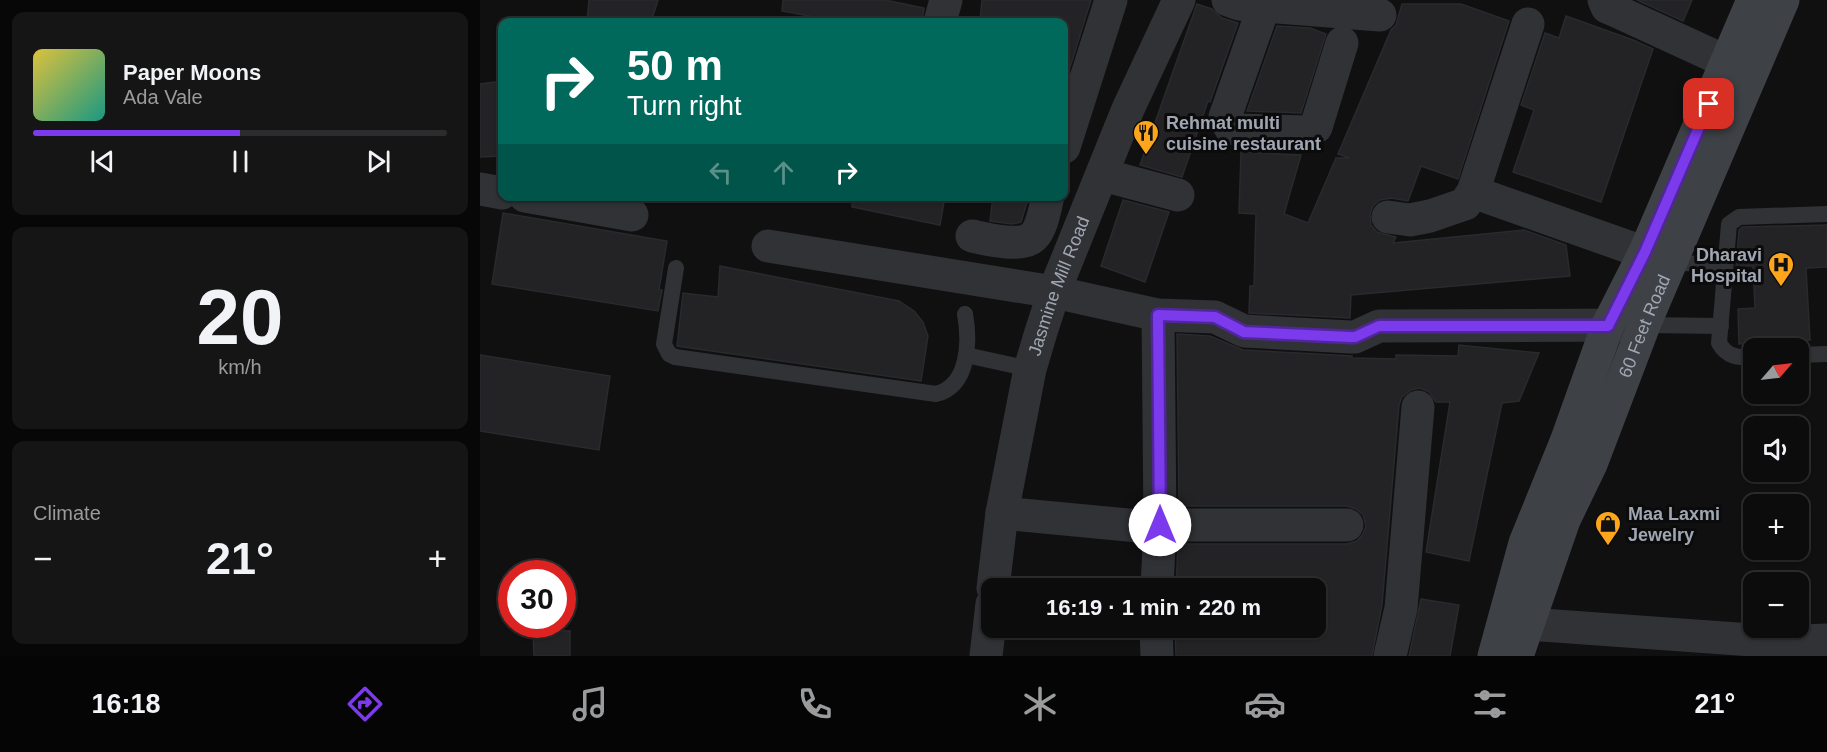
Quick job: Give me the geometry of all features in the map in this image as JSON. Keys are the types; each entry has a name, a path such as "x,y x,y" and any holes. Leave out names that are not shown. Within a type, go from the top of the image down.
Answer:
{"main road":[{"name":"60 Feet Road","path":"1517,656 1564,520 1591,464 1644,325 1658,257 1727,62 1753,0"},
{"name":"60 Feet Road","path":"1494,656 1526,543 1608,326 1658,257 1783,0"}],"street":[{"path":"941,18 946,0"},
{"path":"1068,119 1071,98 1111,0"},
{"name":"Jasmine Mill Road","path":"994,578 1002,513 1030,369 1054,292 1128,110 1179,0"},
{"path":"1228,0 1264,6 1380,15"},
{"path":"1604,0 1607,7 1727,62"},
{"path":"1264,6 1225,117 1230,127 1238,130 1306,132 1313,130 1316,127 1341,43"},
{"path":"1388,217 1410,220 1465,204 1473,192 1528,24"},
{"path":"1071,98 1128,110"},
{"path":"1103,175 1178,195"},
{"path":"480,189 498,192"},
{"path":"1473,192 1658,257"},
{"path":"553,201 632,215"},
{"path":"972,236 1012,242 1033,237 1038,230 1047,201"},
{"path":"768,246 1054,292 1158,315 1215,317 1244,332 1355,337 1379,326 1644,325"},
{"path":"1157,578 1160,525 1158,315"},
{"path":"1390,656 1401,608 1418,407"},
{"path":"1002,513 1149,527 1160,525 1347,525"},
{"path":"1528,624 1780,642 1827,640"},
{"path":"986,656 988,638"},
{"path":"1156,638 1157,656"}],"lane":[{"path":"1743,356 1730,355 1719,343 1729,224 1739,217 1827,214"},
{"path":"1658,257 1725,266"},
{"path":"676,268 664,344 669,354 675,357 936,394 951,389 962,371 968,331 965,314"},
{"path":"1644,325 1720,326"},
{"path":"1809,355 1827,354"},
{"path":"966,355 1030,369"}],"building":[{"path":"589,0 658,0 652,18 587,18"},
{"path":"783,0 885,0 924,8 923,18 820,18 782,11"},
{"path":"982,0 1091,0 1068,74 1068,18 980,18"},
{"path":"1637,0 1692,0 1683,21"},
{"path":"1197,4 1212,9 1222,18 1238,23 1182,177 1140,165"},
{"path":"1402,4 1461,4 1509,21 1458,179 1421,166 1408,201 1391,198 1380,200 1373,206 1370,214 1371,225 1377,232 1396,237 1393,243 1524,230 1566,245 1570,276 1351,295 1350,318 1249,313 1250,286 1254,286 1256,214 1239,213 1241,152 1301,155 1284,214 1308,223 1336,158 1350,158 1338,154 1391,30 1396,25"},
{"path":"1566,16 1653,49 1601,202 1513,172 1534,110 1521,105 1545,33 1559,38"},
{"path":"1277,26 1310,28 1326,34 1301,113 1247,111"},
{"path":"498,82 498,156 480,157 480,84"},
{"path":"1123,200 1169,212 1145,282 1101,266"},
{"path":"853,201 944,201 940,225 852,207"},
{"path":"992,201 1027,201 1021,222 1012,224 990,221"},
{"path":"503,213 667,241 658,311 492,284"},
{"name":"Dharavi Hospital","path":"1827,225 1827,267 1806,268 1810,340 1809,338 1743,338 1743,344 1739,344 1738,309 1755,308 1753,266 1736,266 1739,230 1742,227"},
{"path":"720,266 899,301 914,311 923,322 928,336 921,381 677,346 683,293 718,297"},
{"path":"1177,334 1210,336 1243,350 1352,356 1352,358 1396,359 1396,355 1458,356 1459,345 1539,353 1519,401 1502,403 1469,561 1426,552 1450,402 1436,402 1429,392 1420,388 1411,390 1402,397 1399,405 1382,605 1372,656 1176,656 1175,638 1326,638 1326,578 1176,578 1178,544 1347,544 1357,541 1366,526 1363,515 1347,506 1179,506"},
{"path":"480,355 610,376 599,450 480,431"},
{"path":"1421,599 1459,605 1450,656 1409,656"},
{"path":"533,638 570,638 570,656 534,656"}],"place":[{"name":"Rehmat multi cuisine restaurant","path":"1146,156"},
{"name":"Dharavi Hospital","path":"1781,288"},
{"name":"Maa Laxmi Jewelry","path":"1608,547"}],"route":[{"path":"1160,525 1158,315 1215,317 1244,332 1350,337 1379,326 1608,326 1645,252 1709,104"}]}
